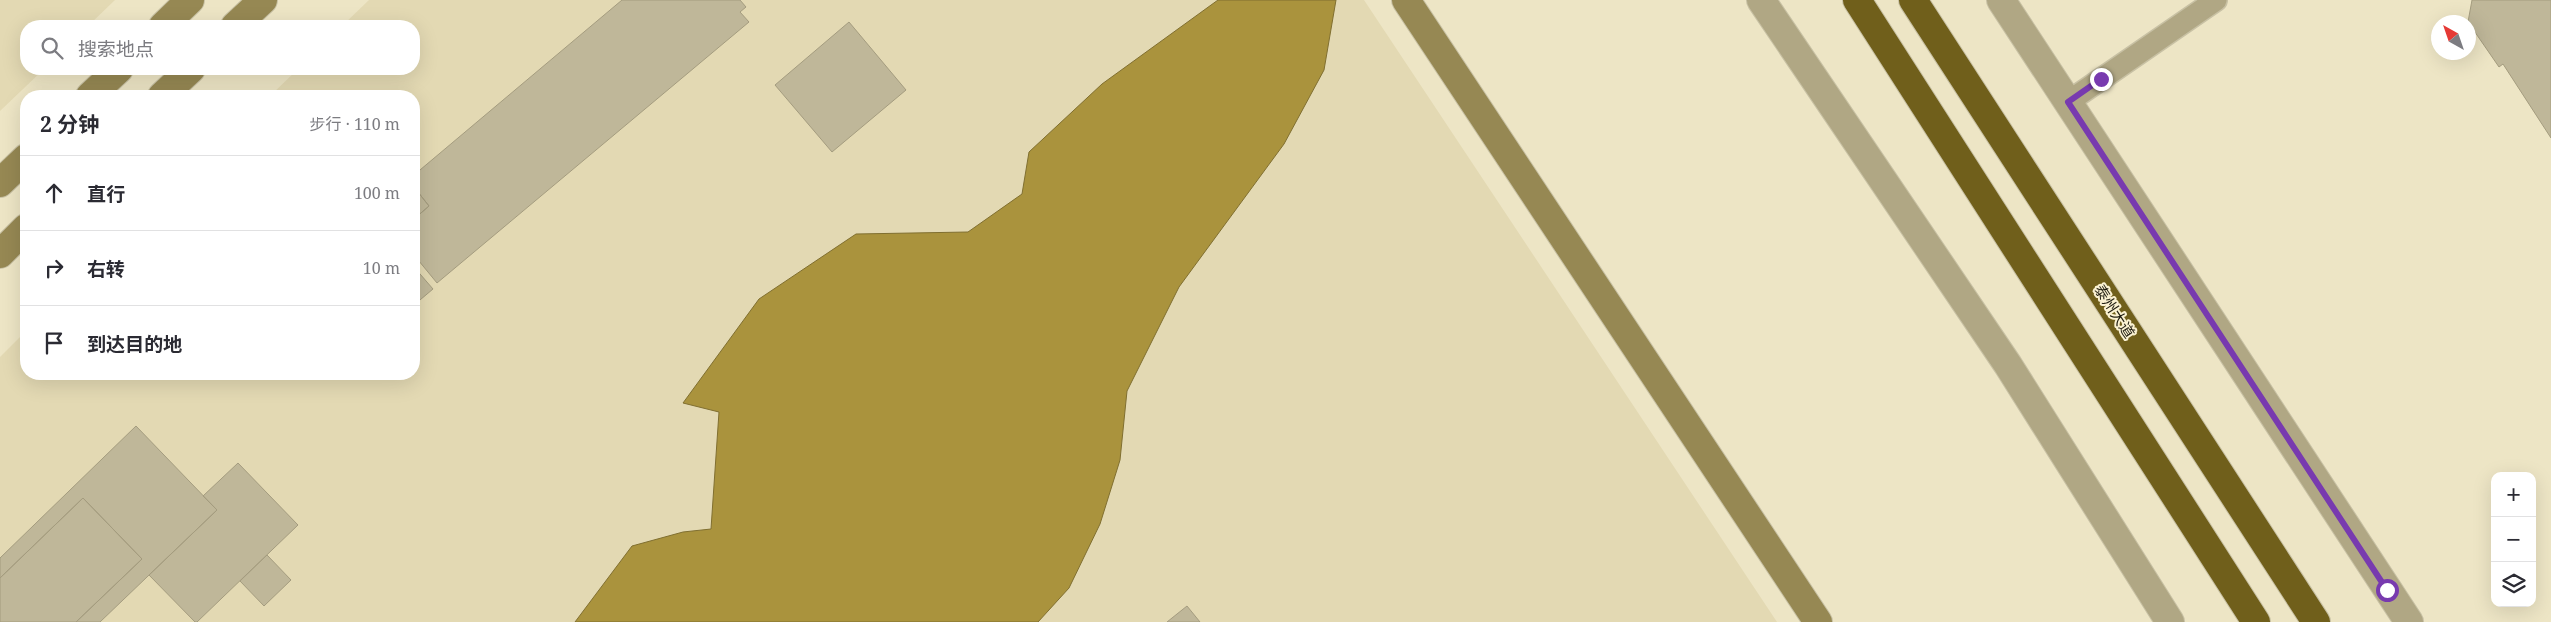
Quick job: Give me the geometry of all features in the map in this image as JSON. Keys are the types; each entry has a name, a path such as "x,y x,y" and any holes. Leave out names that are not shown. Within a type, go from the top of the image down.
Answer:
{"highway":[{"path":"1857,0 2256,622"},
{"name":"泰州大道","path":"1914,0 2316,622"}],"street":[{"path":"169,20 190,0"},
{"path":"241,20 263,0"},
{"path":"1406,0 1818,622"},
{"path":"1761,0 2008,364 2170,622"},
{"path":"2001,0 2409,622"},
{"path":"96,90 113,75"},
{"path":"168,90 185,75"},
{"path":"0,183 20,164"},
{"path":"0,254 20,234"}],"lane":[{"path":"2068,102 2216,0"}],"shaded area":[{"path":"0,0 115,0 94,20 20,20 20,75 38,75 0,111"},
{"path":"369,0 1364,0 1777,622 0,622 0,357 20,337 20,380 420,380 420,90 276,90 292,75 420,75 420,20 348,20"},
{"path":"1218,0 1336,0 1324,70 1284,144 1179,287 1127,391 1120,460 1100,524 1069,588 1038,622 575,622 632,546 683,532 711,529 719,412 683,403 759,299 856,234 968,232 1022,194 1029,152 1102,84"}],"building":[{"path":"622,0 740,0 746,7 740,12 749,22 437,283 420,262 420,214 429,206 420,195 420,170"},
{"path":"2472,0 2551,0 2551,138 2503,64 2499,67 2476,34 2476,15 2469,15"},
{"path":"849,22 906,90 832,152 775,85"},
{"path":"420,195 429,206 420,214"},
{"path":"420,274 433,289 420,300"},
{"path":"136,426 217,510 100,622 76,622 142,559 83,498 0,578 0,558"},
{"path":"238,463 298,525 195,622 149,575 217,510 203,496"},
{"path":"83,498 142,559 76,622 0,622 0,578"},
{"path":"267,555 291,580 264,606 240,581"},
{"path":"1187,606 1200,622 1167,622"}],"route":[{"path":"2101,79 2068,102 2387,590"}]}
